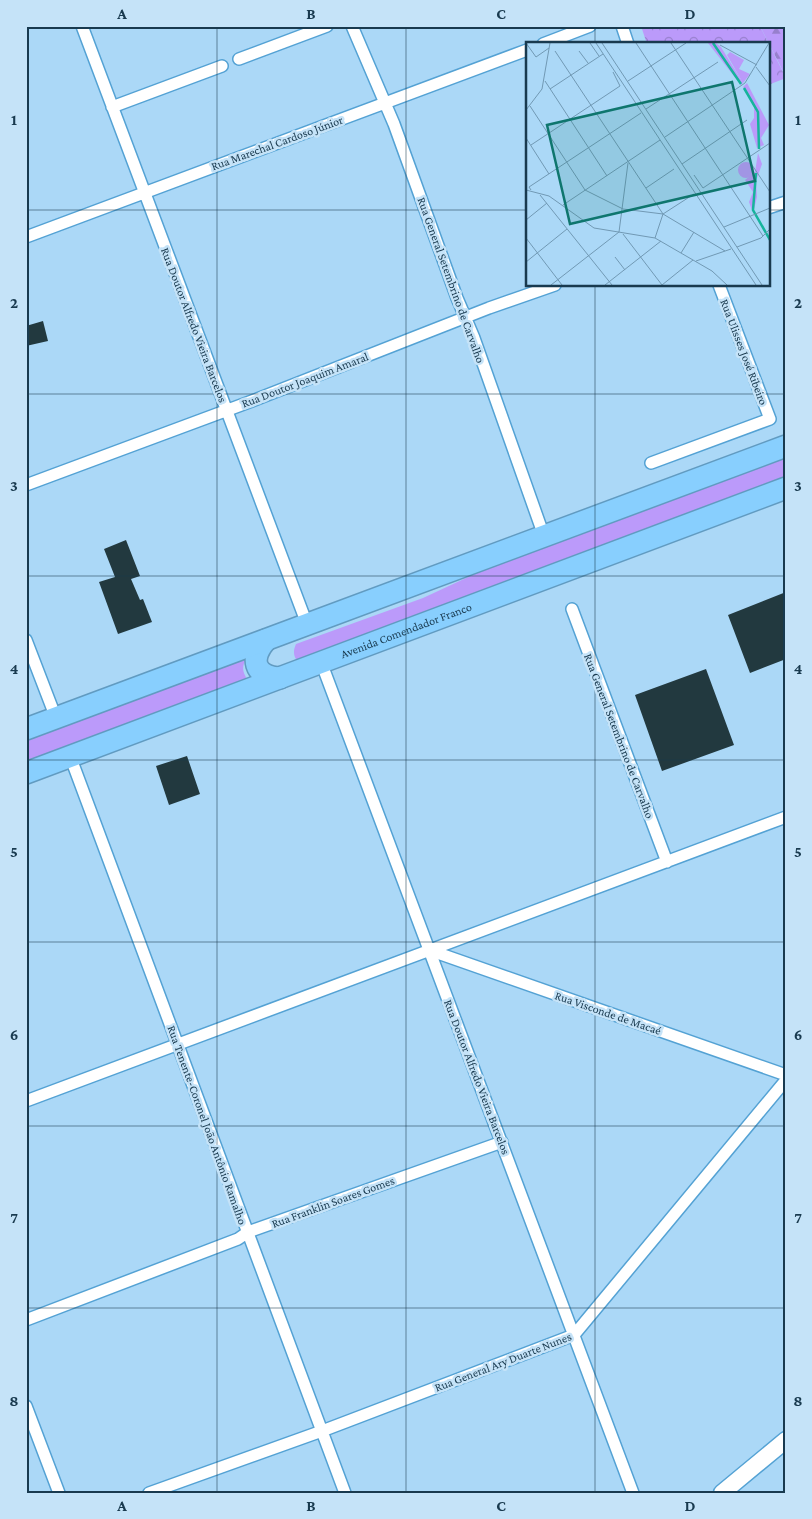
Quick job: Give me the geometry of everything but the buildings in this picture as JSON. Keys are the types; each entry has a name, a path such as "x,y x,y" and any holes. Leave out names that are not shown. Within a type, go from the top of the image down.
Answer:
{"highway":[{"path":"26,729 786,446"},
{"name":"Avenida Comendador Franco","path":"26,773 786,488"},
{"path":"266,640 259,648 256,657 257,666 263,674 280,678"}],"main road":[{"path":"722,1493 786,1440"}],"street":[{"name":"Rua Doutor Alfredo Vieira Barcelos","path":"82,26 307,624"},
{"path":"239,59 327,26"},
{"name":"Rua General Setembrino de Carvalho","path":"352,26 385,102 474,338 544,536"},
{"path":"548,42 590,26"},
{"path":"622,26 627,42"},
{"name":"Rua Marechal Cardoso Júnior","path":"26,237 526,50"},
{"path":"112,107 222,66"},
{"path":"770,207 786,202"},
{"name":"Rua Doutor Joaquim Amaral","path":"26,485 552,286"},
{"name":"Rua Ulisses José Ribeiro","path":"651,463 770,419 719,286"},
{"name":"Rua General Setembrino de Carvalho","path":"572,609 667,862"},
{"path":"26,640 56,718"},
{"name":"Rua Doutor Alfredo Vieira Barcelos","path":"321,662 633,1493"},
{"name":"Rua Tenente-Coronel João Antônio Ramalho","path":"70,756 345,1493"},
{"path":"26,1101 786,817"},
{"name":"Rua Visconde de Macaé","path":"429,950 786,1075"},
{"name":"Rua General Ary Duarte Nunes","path":"149,1493 322,1431 574,1335 786,1080"},
{"name":"Rua Franklin Soares Gomes","path":"26,1320 238,1240 248,1232 502,1142"},
{"path":"26,1406 59,1493"}],"green space":[{"path":"642,26 760,26 768,42 646,42"},
{"path":"760,26 786,26 786,77 770,46 770,42 768,42"},
{"path":"770,46 786,78 770,84"},
{"path":"786,456 786,479 298,662 294,656 296,644 423,598 492,566"},
{"path":"246,658 243,669 247,679 26,762 26,740"}]}
